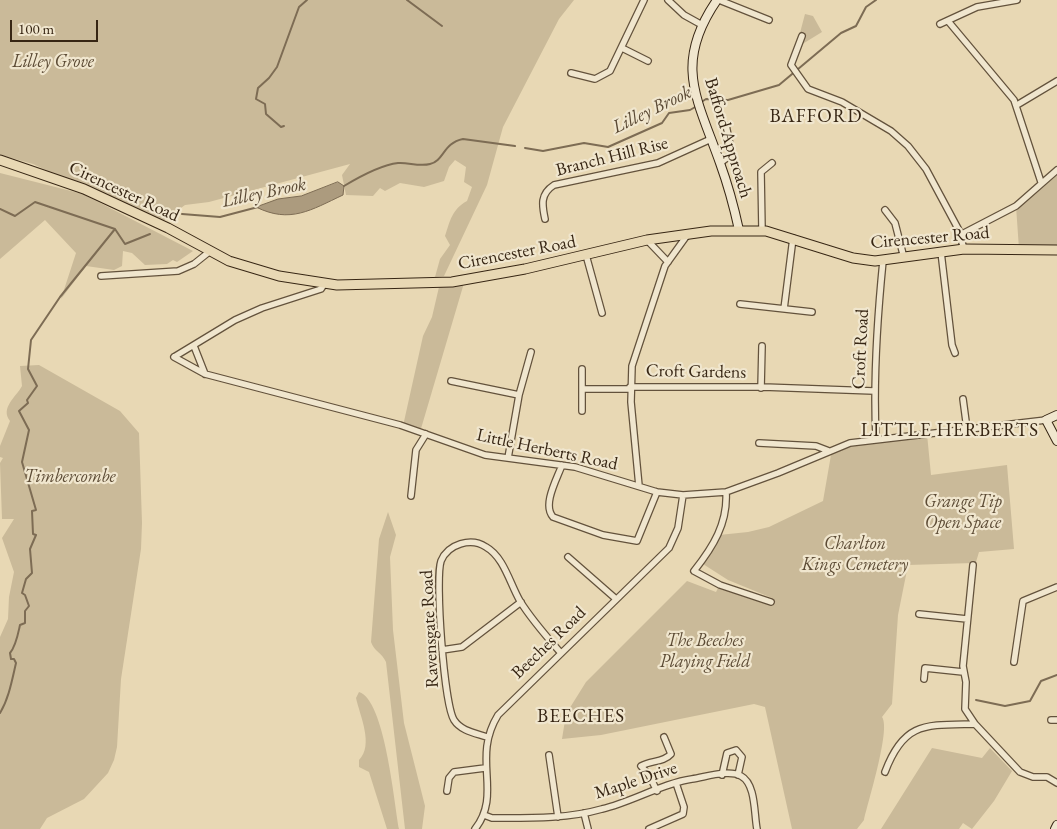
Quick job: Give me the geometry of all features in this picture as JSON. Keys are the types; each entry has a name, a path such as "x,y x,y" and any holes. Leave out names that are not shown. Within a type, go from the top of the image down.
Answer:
{"main road":[{"name":"Cirencester Road","path":"0,160 84,189 168,228 209,252 229,261 261,271 325,283 357,285 442,284 586,255 647,240 688,233 739,230 762,230 853,258 882,261 964,248 1057,250"}],"street":[{"path":"571,73 595,79 604,76 610,71 644,0"},
{"path":"668,0 684,15 702,25"},
{"path":"718,0 769,20"},
{"name":"Bafford Approach","path":"718,0 702,25 692,61 696,98 720,163 739,230"},
{"path":"940,24 977,7 1017,0"},
{"path":"948,21 1017,105 1041,182"},
{"path":"802,36 791,65 802,83 808,89 842,102 891,131 908,146 926,169 962,236 964,248"},
{"path":"622,48 648,61"},
{"path":"1017,105 1057,81"},
{"path":"720,163 732,154 726,126"},
{"name":"Branch Hill Rise","path":"545,219 543,198 546,192 554,185 658,163 711,139"},
{"path":"762,230 761,172 772,163"},
{"path":"962,236 968,230 1016,206 1041,182 1057,170"},
{"path":"885,210 895,224 904,258"},
{"path":"639,486 630,388 634,357 668,262 688,233"},
{"path":"784,309 793,238"},
{"path":"647,240 668,262"},
{"path":"101,276 178,272 194,264 209,252"},
{"path":"941,252 952,345 955,353"},
{"path":"586,255 602,313"},
{"name":"Croft Road","path":"876,438 874,391 875,340 882,261"},
{"path":"205,374 194,346 236,320 262,308 321,289 325,283"},
{"path":"740,304 812,312"},
{"name":"Little Herberts Road","path":"194,346 174,357 205,374 400,425 484,455 562,465 605,475 657,492 683,495 726,492 778,474 850,443 876,438 1046,420"},
{"path":"761,388 762,346"},
{"path":"508,458 519,395 531,352"},
{"path":"582,369 582,411"},
{"path":"451,381 519,395"},
{"name":"Croft Gardens","path":"582,389 761,388 874,391"},
{"path":"963,399 967,429"},
{"path":"1057,415 1046,420 1057,441"},
{"path":"411,496 416,450 426,434"},
{"path":"759,443 816,446 829,451"},
{"path":"562,465 548,507 550,515 609,536 637,541 657,492"},
{"path":"726,492 726,511 722,526 694,571 720,585 771,602"},
{"name":"Beeches Road","path":"475,829 484,815 488,795 485,768 487,737 503,708 672,544 678,528 683,495"},
{"name":"Ravensgate Road","path":"487,737 464,729 452,716 442,650 440,565 447,553 455,546 474,542 490,549 500,561 520,602 560,652"},
{"path":"568,557 616,599"},
{"path":"973,565 963,672 966,682 965,709 975,724 1015,768 1023,774 1038,778 1047,776 1057,783"},
{"path":"1014,662 1023,601 1057,587"},
{"path":"442,650 462,646 520,602"},
{"path":"919,614 967,619"},
{"path":"924,679 925,668 963,672"},
{"path":"885,772 895,748 911,732 930,725 975,724"},
{"path":"657,791 641,766 654,761 664,760 671,754 664,737"},
{"path":"722,774 728,753 736,750 742,757 738,775 747,781 750,787 757,829"},
{"path":"549,756 558,817"},
{"path":"447,791 449,778 454,772 485,768"},
{"name":"Maple Drive","path":"484,815 492,818 558,817 584,813 602,810 676,783 722,774 738,775"},
{"path":"1020,781 1023,774"},
{"path":"649,829 683,814 684,807 676,783"},
{"path":"584,813 588,829"},
{"path":"1055,829 1057,825"}],"green space":[{"name":"Lilley Grove","path":"0,0 574,0 559,19 503,127 487,185 444,276 435,277 440,259 450,245 445,236 450,220 458,208 467,201 472,187 464,182 466,167 455,160 449,167 444,181 424,187 400,183 385,191 380,188 373,196 346,195 342,175 350,164 209,202 185,205 159,224 33,164 0,155"},
{"path":"805,14 813,16 822,32 796,48"},
{"path":"1057,170 1057,250 1019,249 1016,206"},
{"path":"0,173 83,194 193,251 177,262 173,260 167,264 145,265 132,253 123,251 122,266 114,270 86,266 61,299 76,253 45,220 0,259"},
{"path":"464,283 420,432 403,426 423,336 432,317 439,287"},
{"name":"Timbercombe","path":"39,365 120,411 139,433 141,549 121,679 117,747 108,773 84,799 47,818 40,829 0,829 0,637 8,619 9,597 14,572 2,538 14,519 2,519 0,463 3,458 0,457 0,446 10,421 7,416 8,407 22,386 20,366"},
{"path":"927,434 931,475 1007,465 1014,549 979,552 976,562 973,563 908,565 898,615 892,704 882,717 884,736 878,766 864,820 857,829 792,829 765,707 754,704 601,735 562,739 566,714 586,682 687,581 716,592 718,588 770,604 772,598 728,580 703,564 719,535 748,532 769,527 823,501 831,455 829,451 850,443"},
{"path":"388,512 396,535 390,557 393,630 404,723 425,806 422,829 405,829 386,662 371,642 379,539"},
{"path":"359,692 368,699 376,713 382,732 399,829 387,829 369,772 359,767 359,760 363,754 366,739 356,698"},
{"path":"932,748 982,758 990,748 1012,771 994,801 972,829 963,823 959,829 881,829"}],"shaded area":[{"path":"338,182 344,186 343,195 310,210 290,215 268,212 256,207 278,199 301,196"}],"waterway":[{"path":"284,126 281,127 266,114 265,104 256,99 258,88 277,67 299,7 307,0"},
{"path":"407,0 442,26"},
{"name":"Lilley Brook","path":"700,103 706,99 728,100 779,85 841,33 856,26 866,7 876,0"},
{"name":"Lilley Brook","path":"525,148 543,151 584,143 608,147 662,123 669,113 690,110 697,106"},
{"name":"Lilley Brook","path":"344,186 370,172 391,164 430,164 435,162 451,144 463,139 515,146"},
{"name":"Lilley Brook","path":"0,209 15,216 35,202 115,229 125,244 150,234"},
{"name":"Lilley Brook","path":"182,214 220,217 258,207"},
{"path":"0,713 8,695 16,663 14,659 11,659 10,653 20,625 25,623 25,611 29,606 25,595 22,593 26,579 32,573 30,549 36,535 33,534 32,511 36,510 22,462 29,430 19,411 28,403 27,400 37,386 28,369 31,340 60,297 115,229"},
{"path":"976,700 1005,706 1030,701 1041,681 1057,675"}],"district":[{"name":"BAFFORD","path":"816,117"},
{"name":"LITTLE HERBERTS","path":"950,431"},
{"name":"BEECHES","path":"581,717"}],"park label":[{"name":"Grange Tip Open Space","path":"963,512"},
{"name":"Charlton Kings Cemetery","path":"855,554"},
{"name":"The Beeches Playing Field","path":"705,651"}]}
